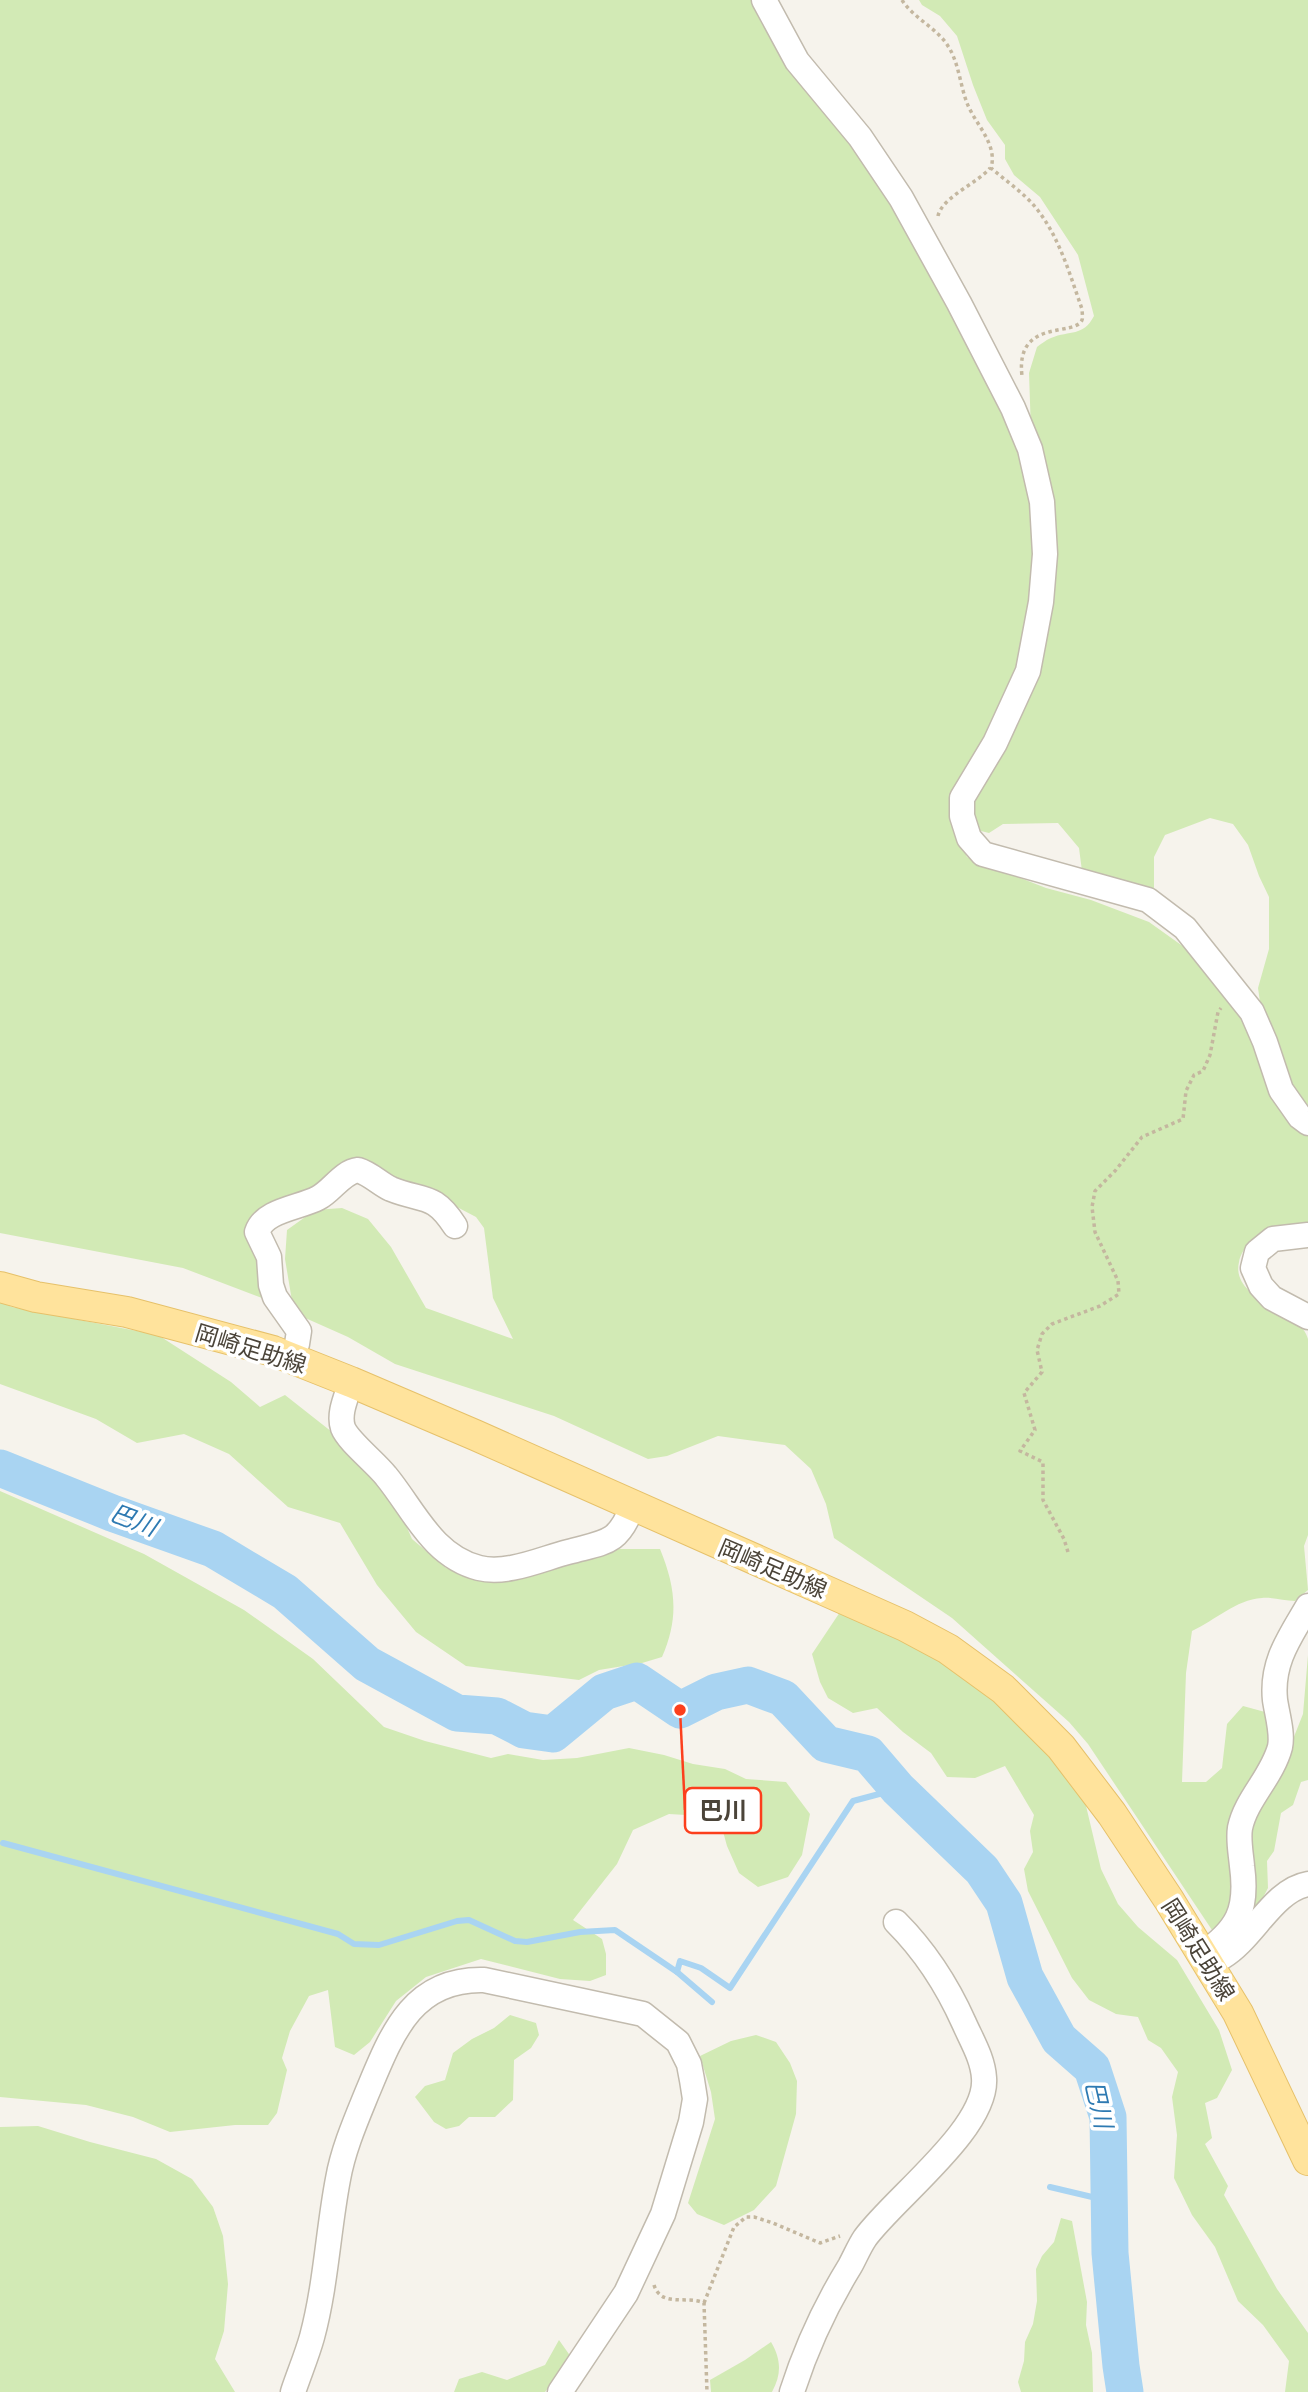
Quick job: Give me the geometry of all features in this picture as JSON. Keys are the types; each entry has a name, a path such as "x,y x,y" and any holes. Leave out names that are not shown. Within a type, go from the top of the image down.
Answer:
{"main road":[{"name":"岡崎足助線","path":"0,1287 36,1297 127,1312 272,1351 351,1382 542,1465 905,1626 948,1649 1003,1689 1061,1747 1112,1814 1169,1900 1238,2013 1306,2152"}],"street":[{"path":"764,0 797,61 860,136 901,198 1013,408 1030,449 1042,502 1045,554 1041,602 1028,671 995,743 962,798 962,816 969,838 983,853 1148,900 1185,928 1252,1012 1281,1090 1300,1117 1308,1123"},
{"path":"291,1359 299,1331 275,1297 271,1285 269,1257 257,1232 264,1219 318,1198 346,1175 358,1170 389,1188 431,1199 446,1212 455,1226"},
{"path":"1308,1235 1273,1239 1257,1252 1253,1268 1261,1286 1272,1298 1308,1317"},
{"path":"351,1382 341,1417 344,1431 386,1476 428,1536 452,1556 480,1569 516,1568 612,1540 625,1526 632,1507"},
{"path":"1203,1959 1221,1942 1242,1907 1246,1890 1240,1829 1246,1812 1272,1769 1281,1744 1275,1697 1275,1669 1308,1606"},
{"path":"1203,1959 1225,1956 1283,1896 1293,1888 1308,1884"},
{"path":"792,2392 829,2301 864,2240 884,2214 958,2138 979,2104 985,2079 981,2060 953,1999 933,1965 896,1922"},
{"path":"293,2392 312,2338 323,2283 338,2176 360,2110 391,2035 407,2013 425,1997 444,1986 467,1980 484,1980 643,2014 678,2042 689,2064 692,2080 695,2099 691,2122 663,2214 626,2292 560,2392"}],"path":[{"path":"902,0 948,45 967,105 992,150 993,160 984,176 939,210 936,221"},
{"path":"990,168 1028,200 1045,220 1058,244 1082,309 1083,319 1070,328 1047,331 1027,347 1022,356 1023,400 1013,408"},
{"path":"1068,1552 1043,1500 1043,1462 1020,1451 1035,1430 1024,1393 1042,1373 1037,1350 1042,1334 1052,1324 1100,1306 1119,1294 1118,1281 1095,1232 1092,1207 1095,1191 1142,1137 1183,1119 1186,1091 1194,1074 1203,1071 1210,1055 1218,1012 1233,988"},
{"path":"707,2392 704,2303 734,2227 746,2217 754,2217 820,2242 852,2235 864,2240"},
{"path":"657,2276 653,2287 659,2295 666,2299 699,2300 704,2303"}],"green space":[{"path":"0,0 757,0 896,207 992,390 1017,451 1031,499 1035,540 1030,599 1019,661 955,830 967,857 1046,888 1091,900 1149,922 1184,947 1245,1020 1284,1116 1308,1131 1308,1224 1250,1243 1240,1257 1239,1275 1255,1296 1293,1320 1303,1329 1308,1339 1308,1535 1304,1546 1308,1590 1295,1601 1266,1598 1243,1602 1192,1631 1186,1673 1182,1782 1206,1782 1222,1768 1227,1724 1243,1706 1265,1712 1276,1735 1245,1804 1242,1879 1216,1936 1088,1744 1069,1722 952,1618 834,1538 826,1504 811,1469 785,1445 718,1436 667,1456 648,1459 554,1416 395,1364 348,1337 294,1313 285,1259 287,1230 315,1210 342,1208 368,1219 391,1247 426,1308 513,1339 493,1298 484,1228 476,1217 455,1206 403,1187 370,1165 265,1214 270,1301 183,1268 0,1233"},
{"path":"919,0 1308,0 1308,1114 1287,1086 1261,1009 1258,988 1269,949 1269,897 1248,845 1233,824 1210,818 1165,835 1154,857 1154,895 1082,871 1079,848 1058,823 1003,824 989,833 977,830 972,801 1039,666 1029,373 1037,347 1051,338 1081,330 1094,316 1078,255 1040,197 1014,175 1005,159 1005,145 987,120 957,36 940,16 922,5"},
{"path":"0,1302 12,1307 158,1335 231,1382 260,1407 285,1395 332,1432 372,1473 405,1523 412,1539 446,1568 481,1580 519,1578 619,1549 660,1549 669,1577 673,1603 671,1629 662,1657 599,1670 579,1680 466,1666 416,1632 377,1585 340,1523 288,1507 229,1454 184,1434 137,1443 96,1419 0,1384"},
{"path":"0,1491 144,1554 244,1610 313,1659 384,1727 491,1758 508,1754 543,1760 577,1758 629,1748 725,1769 746,1779 786,1782 810,1814 802,1855 788,1877 758,1887 739,1873 727,1846 719,1817 669,1814 633,1830 617,1864 573,1920 602,1939 606,1954 606,1975 590,1981 560,1979 481,1959 426,1977 396,2001 370,2042 354,2055 335,2047 328,1990 309,1996 290,2031 282,2058 287,2070 277,2113 268,2125 235,2125 170,2132 133,2117 86,2105 0,2097"},
{"path":"840,1612 952,1662 1013,1698 1082,1789 1101,1869 1118,1904 1138,1927 1177,1960 1219,2030 1232,2070 1217,2098 1205,2103 1212,2138 1205,2144 1228,2186 1224,2195 1277,2289 1308,2333 1308,2392 1285,2392 1289,2361 1263,2325 1238,2301 1215,2247 1192,2215 1174,2178 1177,2135 1172,2097 1178,2072 1161,2048 1148,2040 1138,2017 1116,2014 1089,2000 1072,1978 1028,1891 1024,1869 1033,1852 1030,1831 1034,1815 1005,1766 975,1778 947,1777 931,1753 877,1708 853,1713 828,1698 812,1654"},
{"path":"1308,1655 1308,1780 1301,1782 1293,1805 1281,1813 1274,1851 1267,1861 1268,1888 1255,1913 1248,1916 1250,1833 1254,1817 1272,1792 1303,1714"},
{"path":"510,2015 536,2023 539,2035 531,2048 514,2060 513,2100 495,2117 469,2117 459,2126 446,2129 434,2122 415,2097 425,2086 445,2080 453,2053"},
{"path":"756,2035 776,2042 790,2063 797,2081 796,2114 776,2186 754,2210 724,2225 697,2214 688,2203 715,2119 711,2092 700,2056 731,2041"},
{"path":"38,2126 156,2159 192,2179 213,2207 223,2236 228,2284 224,2331 215,2359 235,2392 0,2392 0,2127"},
{"path":"1061,2218 1072,2221 1087,2302 1086,2325 1092,2353 1093,2392 1021,2392 1018,2382 1024,2361 1025,2342 1033,2324 1037,2301 1036,2269 1042,2256 1054,2242"},
{"path":"559,2340 571,2357 545,2392 454,2392 459,2379 482,2372 507,2380 545,2365"},
{"path":"771,2342 779,2367 772,2392 711,2392 710,2380"}],"waterway":[{"name":"巴川","path":"0,1468 112,1513 213,1549 285,1592 367,1664 457,1713 497,1716 524,1730 553,1734 604,1692 637,1681 680,1710 716,1692 748,1685 783,1698 826,1744 868,1754 898,1789 982,1870 1004,1903 1025,1977 1059,2039 1092,2068 1108,2117 1110,2253 1125,2392"},
{"path":"3,1843 338,1934 354,1944 379,1945 457,1921 469,1920 515,1941 527,1942 580,1932 615,1930 677,1972 680,1961 701,1968 730,1988 853,1801 898,1789"},
{"path":"677,1972 712,2002"},
{"path":"1050,2187 1109,2201"}],"place":[{"name":"巴川","path":"680,1710"}]}
